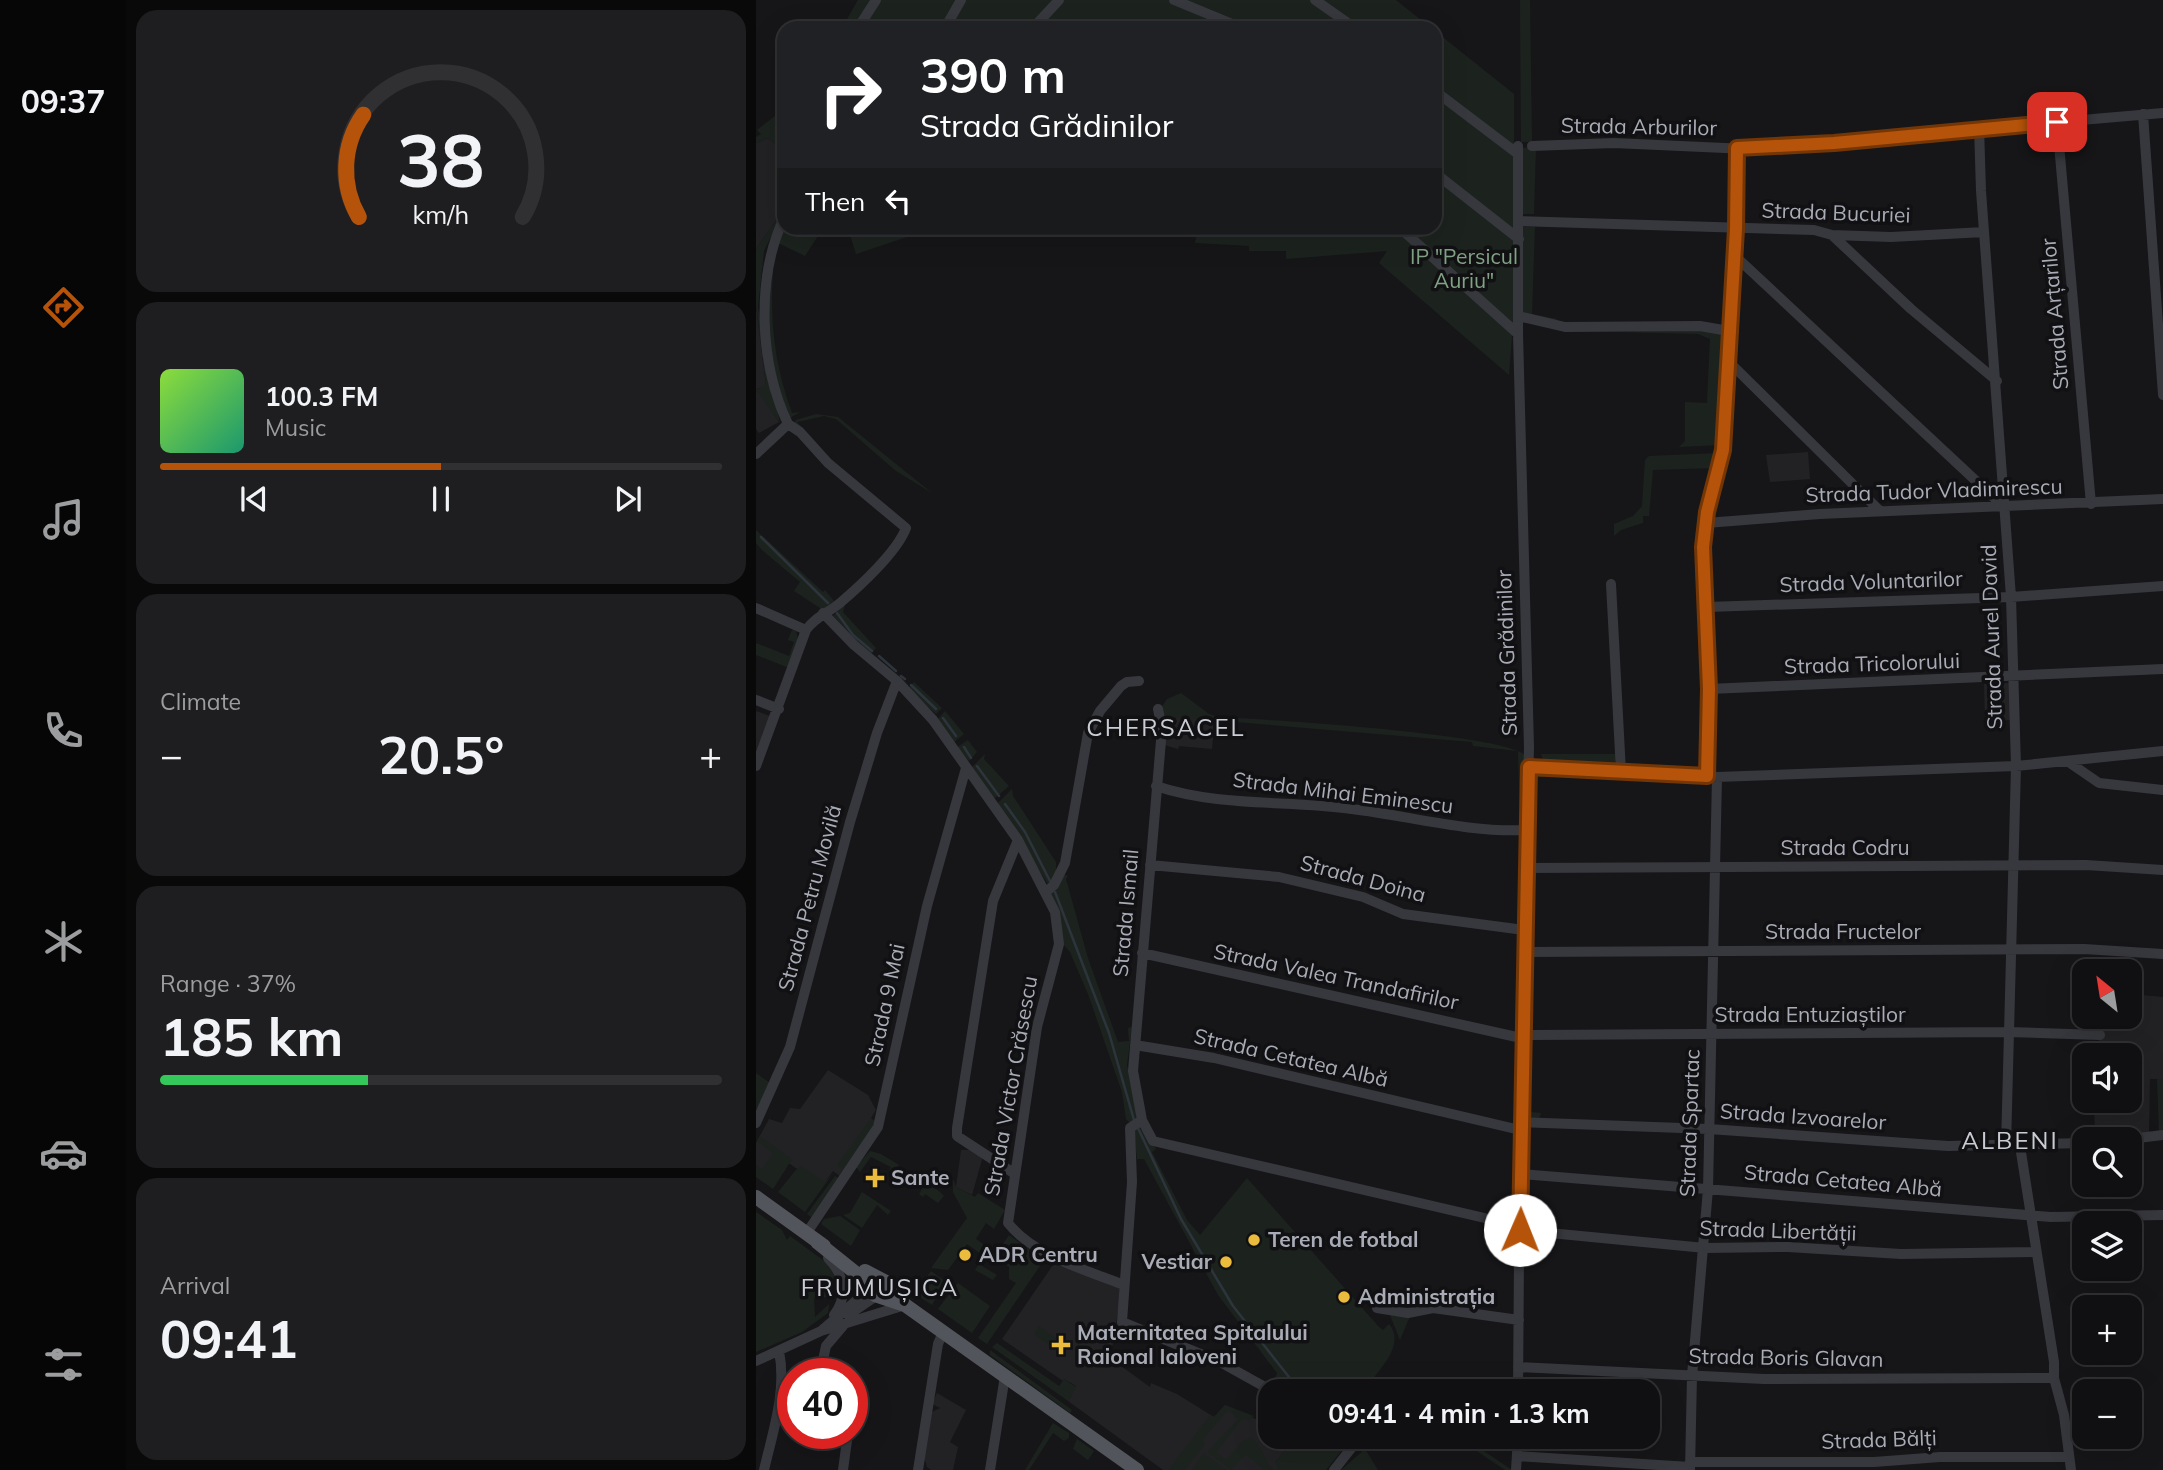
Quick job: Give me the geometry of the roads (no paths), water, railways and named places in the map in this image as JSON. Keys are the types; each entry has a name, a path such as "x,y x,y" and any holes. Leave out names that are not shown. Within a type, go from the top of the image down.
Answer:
{"main road":[{"path":"756,1197 879,1288 1137,1470"}],"street":[{"path":"862,21 876,0"},
{"path":"949,21 961,0"},
{"path":"1040,21 1059,0"},
{"path":"1174,0 1225,21"},
{"path":"1315,0 1335,6 1349,21"},
{"name":"Strada Grădinilor","path":"1442,96 1518,150 1518,334 1529,767 1521,1038 1518,1379"},
{"name":"Strada Arburilor","path":"1532,146 1614,143 1737,148 1822,144 1979,127 2163,113"},
{"path":"2143,114 2163,395"},
{"name":"Strada Arțarilor","path":"2057,122 2091,504"},
{"name":"Strada Aurel David","path":"1979,127 1984,232 2011,597 2016,766 2006,1146"},
{"name":"Strada Spartac","path":"1690,1467 1692,1376 1708,1189 1713,952 1712,776 1703,547 1723,450 1736,229 1737,148"},
{"path":"1442,178 1519,239"},
{"name":"Strada Bucuriei","path":"1519,221 1814,230 1832,235 1891,237 1984,232"},
{"path":"756,766 806,630 853,591 895,545 906,528 828,463 800,432 788,424 775,389 762,307 766,254 777,232"},
{"path":"1407,235 1518,334"},
{"path":"1832,235 1997,382"},
{"path":"1734,255 2005,508"},
{"path":"1518,316 1564,327 1700,326 1729,331"},
{"path":"1727,360 1880,511"},
{"path":"756,454 788,424"},
{"name":"Strada Tudor Vladimirescu","path":"1706,523 1880,511 2005,508 2163,499"},
{"path":"1611,584 1621,772"},
{"name":"Strada Voluntarilor","path":"1706,607 2011,597 2163,586"},
{"path":"756,608 806,630"},
{"name":"Strada Victor Crăsescu","path":"824,613 854,645 898,681 933,720 1018,840 1047,891 1059,929 1059,944 1037,1027 1007,1216 1014,1230 1054,1256 1124,1285"},
{"name":"Strada Tricolorului","path":"1709,689 2013,678 2163,669"},
{"name":"Strada Petru Movilă","path":"756,1123 790,1048 850,822 877,733 898,681"},
{"path":"1047,891 1054,885 1065,863 1093,721 1121,686 1127,682 1139,681"},
{"path":"756,700 779,709"},
{"name":"Strada Ismail","path":"1158,709 1162,729 1133,1071 1142,1120 1158,1145"},
{"path":"1529,767 1712,776 2016,766 2163,751"},
{"path":"2067,761 2099,783 2163,790"},
{"name":"Strada 9 Mai","path":"812,1238 878,1127 927,906 966,768"},
{"name":"Strada Mihai Eminescu","path":"1156,786 1208,796 1351,808 1441,823 1527,830"},
{"path":"1015,1174 957,1136 993,901 1018,840"},
{"name":"Strada Doina","path":"1150,865 1287,878 1363,897 1403,914 1524,930"},
{"name":"Strada Codru","path":"1526,868 2086,865 2163,870"},
{"name":"Strada Fructelor","path":"1523,952 2084,949 2163,954"},
{"name":"Strada Valea Trandafirilor","path":"1142,953 1521,1038"},
{"name":"Strada Entuziaștilor","path":"1521,1038 1531,1035 2007,1032 2100,1035"},
{"name":"Strada Cetatea Albă","path":"1135,1045 1214,1058 1520,1126"},
{"path":"1142,1120 1130,1128 1132,1182 1122,1322 1220,1362 1258,1383"},
{"name":"Strada Izvoarelor","path":"1520,1126 1709,1129 1885,1142 2006,1146 2072,1144"},
{"path":"2142,1138 2163,1135"},
{"name":"Strada Libertății","path":"1158,1145 1519,1228 1704,1248 1788,1247 1901,1254 2036,1252"},
{"path":"2020,1146 2054,1362 2054,1378 2064,1415 2071,1470"},
{"name":"Strada Cetatea Albă","path":"1520,1174 2030,1215 2163,1215"},
{"path":"812,1238 839,1271 844,1287 839,1309 825,1330"},
{"path":"825,1330 879,1288"},
{"path":"756,1361 825,1330 843,1326 886,1308 905,1305"},
{"path":"1377,1308 1408,1313 1433,1308 1519,1320"},
{"path":"822,1358 823,1353 843,1326"},
{"path":"918,1470 938,1344 943,1332"},
{"path":"807,1338 823,1353"},
{"path":"764,1470 781,1387 779,1351"},
{"name":"Strada Boris Glavan","path":"1518,1367 1692,1376 1900,1380 2054,1378"},
{"path":"990,1470 1005,1376"},
{"path":"843,1470 846,1449"},
{"path":"1334,1470 1351,1449"},
{"path":"1517,1449 1517,1470"},
{"name":"Strada Bălți","path":"1517,1456 1690,1467 2068,1457"}],"waterway":[{"path":"761,537 828,603"},
{"path":"837,613 853,635 872,651"},
{"path":"879,656 896,671"},
{"path":"901,676 905,679"},
{"path":"911,685 936,709"},
{"path":"943,718 956,736"},
{"path":"964,747 971,758"},
{"path":"977,766 999,796"},
{"path":"1005,804 1025,832 1050,881"},
{"path":"1055,892 1109,1033 1134,1120"},
{"path":"1137,1126 1181,1219 1233,1306 1291,1379"}],"place":[{"name":"Sante","path":"875,1178"},
{"name":"Teren de fotbal","path":"1254,1240"},
{"name":"ADR Centru","path":"965,1255"},
{"name":"Vestiar","path":"1226,1262"},
{"name":"Administrația","path":"1344,1297"},
{"name":"Maternitatea Spitalului Raional Ialoveni","path":"1061,1345"}],"district":[{"name":"CHERSACEL","path":"1166,728"},
{"name":"ALBENI","path":"2010,1141"},
{"name":"FRUMUȘICA","path":"880,1288"}],"park label":[{"name":"IP \"Persicul Auriu\"","path":"1464,269"}]}
